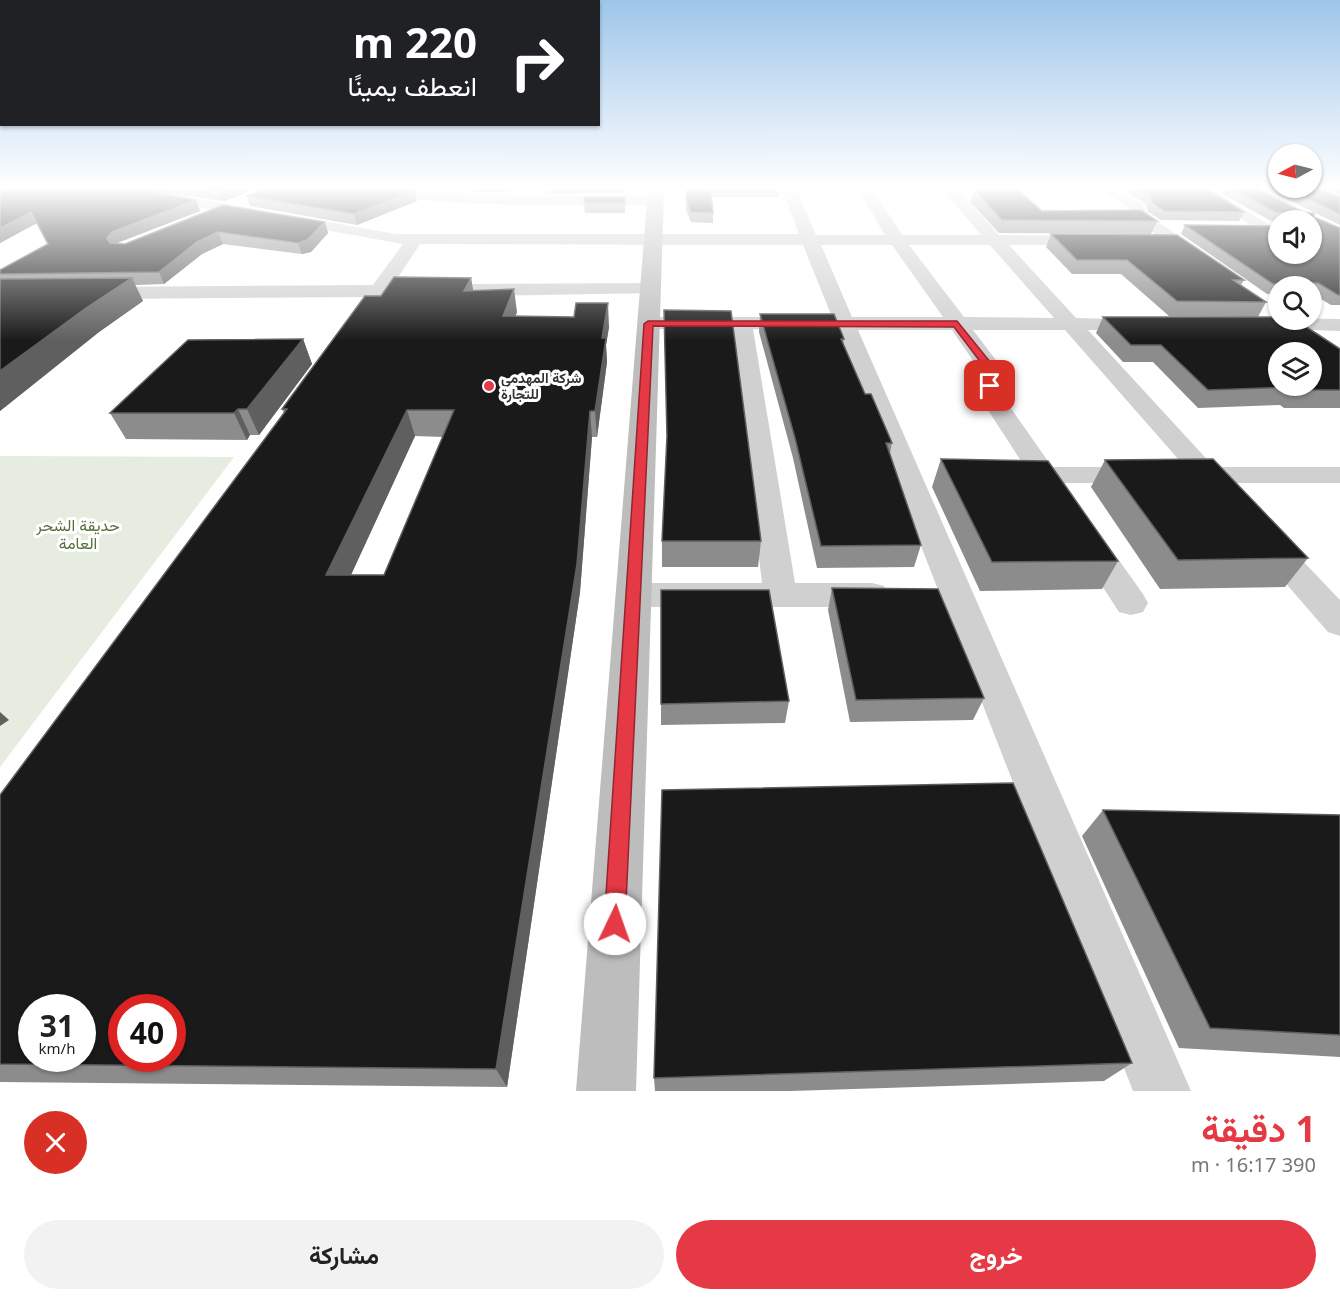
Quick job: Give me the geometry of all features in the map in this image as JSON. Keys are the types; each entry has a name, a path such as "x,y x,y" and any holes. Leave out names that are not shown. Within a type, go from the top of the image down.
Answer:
{"street":[{"path":"331,359 414,240"},
{"path":"606,1091 653,240"},
{"path":"810,240 844,324 924,476 957,596 1162,1091"},
{"path":"897,240 990,368 990,386 996,404 1131,603"},
{"path":"984,240 1106,240"},
{"path":"992,240 1340,623"},
{"path":"1141,240 1175,241 1212,267"},
{"path":"450,290 649,306 742,324 1164,324"},
{"path":"75,294 415,291"},
{"path":"1235,324 1268,318"},
{"path":"1322,322 1340,325"},
{"path":"742,324 780,595"},
{"path":"1302,330 1319,342"},
{"path":"998,475 1340,475"},
{"path":"633,595 957,596"}],"green space":[{"name":"حديقة الشحر العامة","path":"0,456 234,457 0,767"}],"building":[{"path":"46,240 108,240 110,243 125,244 135,240 201,240 159,272 0,274 0,270 48,244"},
{"path":"276,240 307,240 298,243"},
{"path":"1057,240 1184,240 1244,280 1233,280 1266,302 1177,301 1127,260 1077,260"},
{"path":"1207,240 1268,240 1268,264 1322,264 1322,240 1340,240 1340,295 1322,285 1322,276 1268,276 1268,281"},
{"path":"394,277 471,278 464,291 514,289 503,316 574,317 576,303 608,303 602,338 606,338 595,411 590,411 577,564 496,1069 186,1066 186,994 108,994 108,1065 96,1065 96,994 18,994 18,1064 0,1064 0,795 287,409 282,409 365,296 381,296","holes":["407,410 454,410 384,575 326,575"]},
{"path":"132,278 86,308 0,371 0,279"},
{"path":"664,310 731,311 761,541 662,541 667,436"},
{"path":"760,314 834,314 844,339 841,339 865,394 871,394 892,443 886,443 921,545 821,546 795,438"},
{"path":"1103,317 1268,317 1268,330 1311,330 1340,349 1340,390 1322,390 1322,342 1268,342 1268,388 1208,390 1161,345 1131,345"},
{"path":"303,339 247,409 238,409 234,413 110,413 188,340"},
{"path":"941,459 1048,461 1118,561 992,562"},
{"path":"1213,459 1308,558 1178,560 1105,460"},
{"path":"832,588 938,589 984,698 856,700"},
{"path":"661,590 769,590 789,701 661,704"},
{"path":"1013,783 1132,1063 654,1078 662,790"},
{"path":"1103,810 1340,815 1340,1035 1210,1028"}],"place":[{"name":"شركة المهدمي للتجارة","path":"489,386"}],"route":[{"path":"615,924 648,324 957,324 990,368 990,386"}]}
